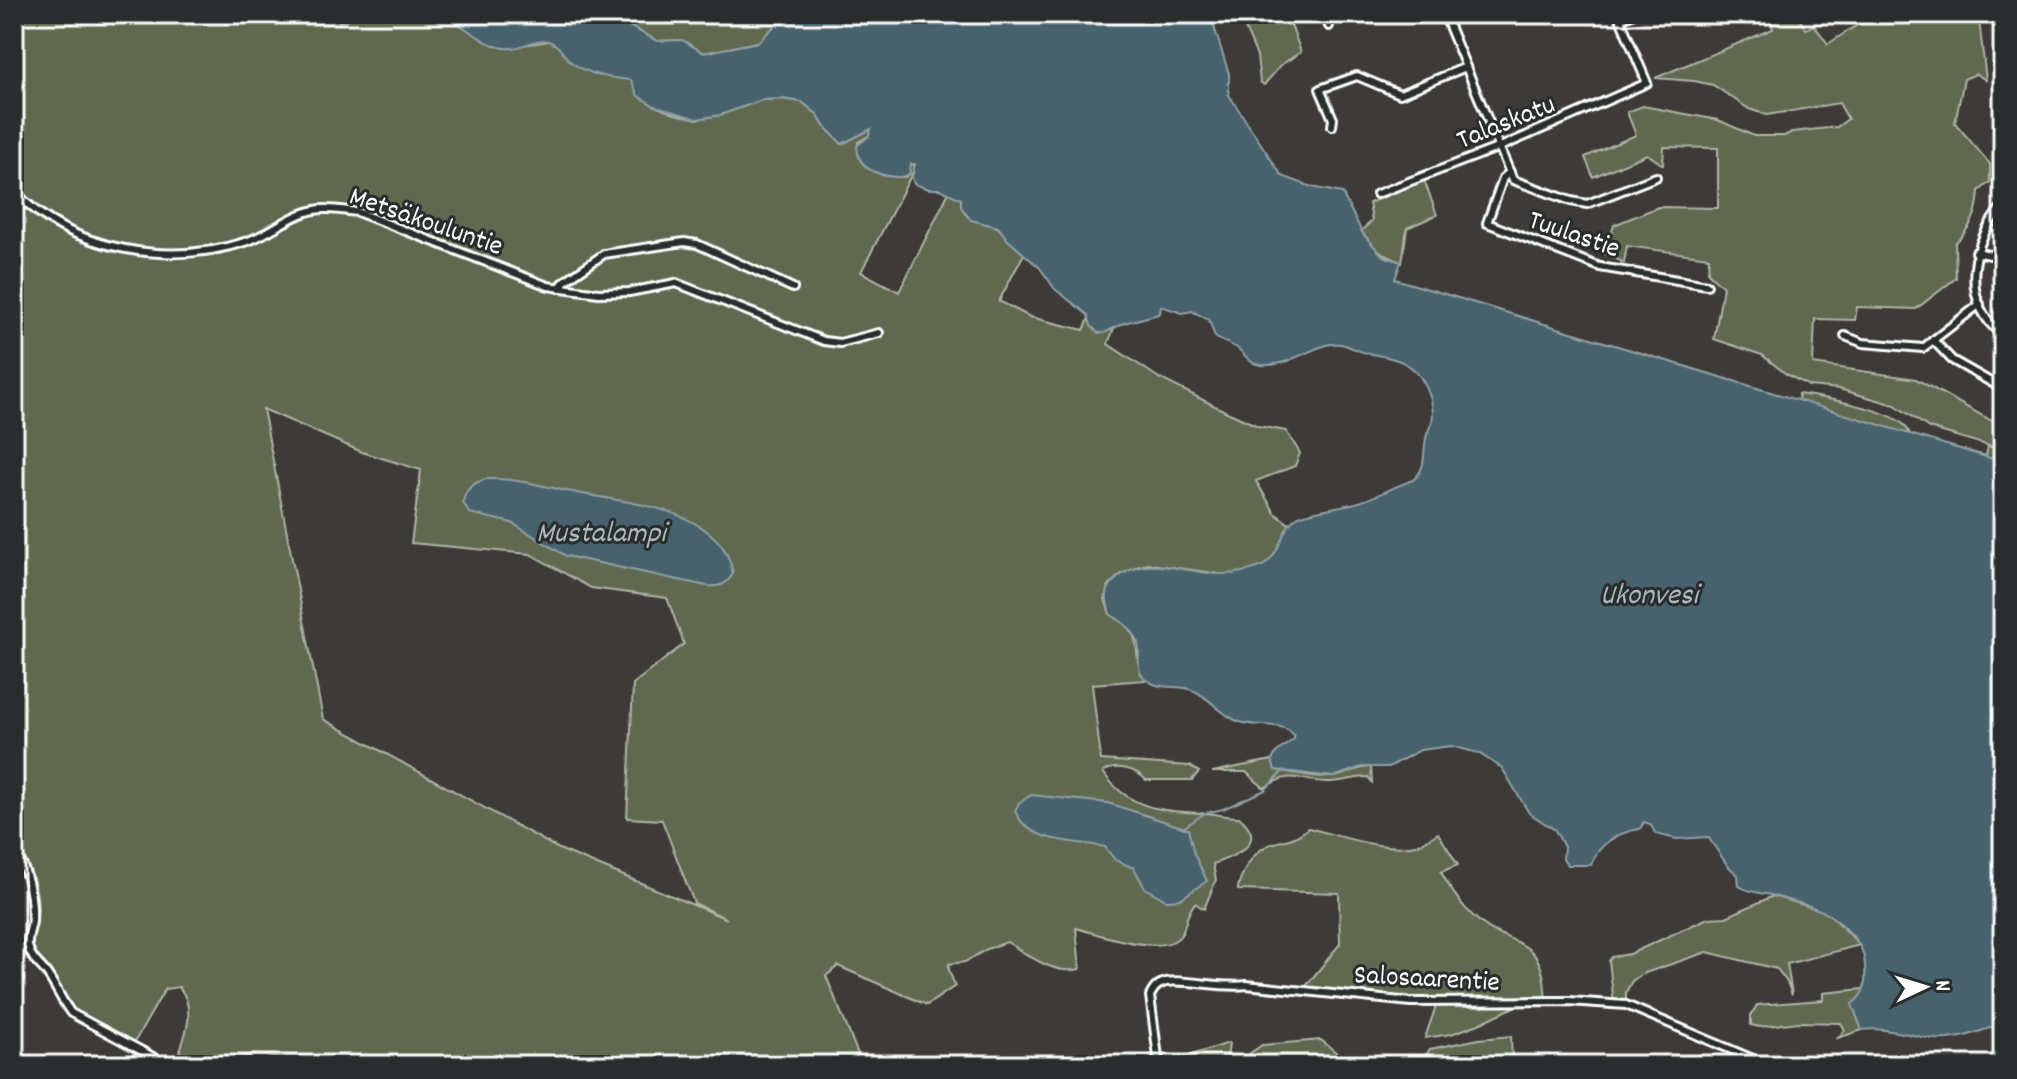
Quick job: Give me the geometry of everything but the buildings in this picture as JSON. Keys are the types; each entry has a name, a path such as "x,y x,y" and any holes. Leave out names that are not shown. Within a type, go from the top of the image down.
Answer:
{"street":[{"path":"1325,14 1329,26"},
{"path":"1444,14 1513,180 1587,204 1656,177"},
{"path":"1619,16 1632,14"},
{"name":"Talaskatu","path":"1377,194 1500,147 1647,83 1619,16"},
{"path":"1332,126 1333,119 1320,89 1357,76 1400,94 1466,67"},
{"name":"Tuulastie","path":"1510,172 1503,178 1487,223 1600,267 1707,285"},
{"name":"Metsäkouluntie","path":"14,191 33,211 82,238 120,248 205,251 250,240 296,216 324,208 357,212 559,288 599,293 629,292 676,283 824,341 840,343 879,333"},
{"path":"2003,205 1989,223 1976,252 1974,281 1980,304 1993,327 2003,336"},
{"path":"559,288 604,254 684,242 697,244 793,288"},
{"path":"1976,252 1990,255 2003,253"},
{"path":"1845,336 1863,343 1923,348 1980,304"},
{"path":"1993,327 2003,323"},
{"path":"1933,340 1952,360 2003,389"},
{"path":"14,850 23,864 31,899 32,921 27,939 31,955 44,970 63,1003 71,1013 168,1065"},
{"name":"Salosaarentie","path":"1159,1065 1150,996 1154,988 1166,981 1231,988 1246,985 1411,1002 1569,1001 1626,1005 1767,1065"}],"green space":[{"path":"14,14 330,14 340,22 360,14 438,14 460,22 472,33 504,48 549,41 557,45 572,62 597,75 631,79 639,96 675,114 697,119 720,115 762,100 802,102 817,114 842,144 871,129 869,136 858,142 860,159 882,175 905,177 911,164 916,166 861,272 899,292 949,192 961,199 966,215 1000,229 1024,254 999,301 1030,317 1084,330 1089,318 1092,327 1098,331 1114,328 1108,344 1159,378 1258,426 1286,431 1300,453 1295,466 1256,481 1275,513 1289,524 1303,517 1320,528 1328,523 1329,530 1317,540 1306,539 1306,551 1292,555 1290,559 1295,572 1309,584 1306,588 1302,587 1298,594 1306,601 1303,608 1299,606 1298,610 1301,623 1292,625 1289,633 1281,639 1241,640 1224,627 1214,608 1209,587 1209,576 1220,574 1150,564 1120,575 1108,586 1105,599 1110,614 1123,623 1135,638 1138,661 1147,680 1092,684 1101,760 1190,766 1199,772 1192,780 1146,780 1125,768 1103,772 1123,794 1134,801 1159,809 1239,817 1251,834 1246,847 1213,864 1216,880 1204,909 1195,903 1180,936 1172,942 1146,944 1076,928 1080,969 1071,970 1051,967 1007,942 965,962 949,964 955,986 927,1005 838,966 826,976 860,1059 845,1065 281,1065 281,1059 260,1055 227,1061 226,1065 175,1065 188,1025 188,1005 179,987 165,989 134,1043 77,1012 52,980 32,946 38,909 36,892 32,875 14,846","holes":["263,409 362,452 421,470 411,543 530,554 591,588 667,598 684,644 633,684 627,818 662,820 694,903 727,919 559,849 323,719"]},
{"path":"607,14 779,14 781,20 758,42 704,53 682,40 657,41"},
{"path":"1239,14 1287,14 1301,52 1281,65 1264,85 1260,82 1257,56"},
{"path":"1768,14 1796,14 1806,29 1814,25 1828,44 1874,14 1967,14 1968,21 1979,20 1986,80 1976,74 1964,79 1955,123 1990,164 1990,182 1979,191 1973,220 1955,243 1956,278 1916,309 1857,307 1855,320 1815,319 1813,364 1916,379 2003,427 2003,450 1929,428 1895,405 1839,389 1809,386 1786,374 1762,355 1714,339 1723,287 1708,273 1709,257 1627,246 1624,263 1605,254 1614,225 1658,207 1718,208 1718,148 1664,147 1663,165 1647,154 1593,177 1585,157 1636,135 1627,112 1643,106 1718,120 1754,136 1784,136 1792,132 1837,127 1848,119 1839,103 1767,115 1749,109 1713,85 1655,78 1773,29"},
{"path":"1424,180 1437,215 1407,228 1402,263 1378,251 1361,231 1372,221 1369,203"},
{"path":"1798,394 1884,414 1904,425 1911,436 1986,456 1988,446 2003,451 2003,487 1799,405"},
{"path":"1272,760 1276,770 1319,777 1333,777 1371,767 1372,782 1368,777 1331,782 1290,778 1264,788 1246,772 1212,772"},
{"path":"1308,828 1365,843 1395,847 1422,843 1438,833 1458,865 1441,872 1452,891 1481,922 1532,952 1542,970 1546,1005 1516,1006 1451,1034 1425,1038 1437,1003 1302,991 1340,944 1339,893 1238,890 1244,871 1260,850 1292,838"},
{"path":"1773,896 1828,912 1860,945 1787,964 1792,995 1777,969 1707,952 1642,974 1632,981 1626,992 1626,1005 1614,1004 1609,961 1612,957 1630,954 1708,918 1726,917"},
{"path":"1864,989 1853,1004 1862,1030 1838,1038 1845,1030 1841,1023 1751,1025 1751,1015 1757,1005 1823,1000 1823,993"},
{"path":"1511,1036 1512,1065 1448,1065 1426,1055 1430,1049"},
{"path":"1321,1040 1346,1065 1160,1065 1229,1043 1227,1059 1240,1060 1262,1045"}],"water":[{"name":"Ukonvesi","path":"438,14 607,14 657,41 682,40 704,53 758,42 781,20 779,14 1210,14 1229,74 1229,95 1282,176 1312,187 1342,193 1363,234 1383,256 1401,262 1395,279 2003,462 2003,1035 1995,1026 1951,1039 1880,1029 1862,1030 1852,1004 1864,987 1865,966 1859,944 1833,917 1815,908 1739,886 1738,875 1708,837 1676,839 1656,834 1650,824 1644,822 1640,829 1617,836 1604,845 1591,865 1568,865 1563,859 1564,847 1555,830 1529,813 1502,768 1478,753 1451,746 1420,750 1389,767 1362,767 1333,777 1275,770 1272,760 1294,739 1288,730 1242,723 1196,692 1157,685 1143,676 1139,667 1137,640 1129,628 1110,614 1107,596 1114,581 1140,567 1226,574 1262,566 1274,555 1287,528 1297,517 1356,503 1413,480 1421,469 1433,412 1424,383 1407,364 1338,344 1326,345 1278,364 1257,364 1237,348 1215,337 1209,320 1192,311 1182,313 1161,306 1160,313 1098,333 1091,326 1088,315 1055,289 1040,268 998,227 971,220 961,207 961,199 940,189 914,184 915,164 911,164 909,174 897,177 869,169 858,156 857,146 869,136 871,129 842,144 817,114 802,102 783,99 762,100 720,115 697,119 655,106 638,96 631,80 585,70 571,62 552,42 542,40 516,48 496,46"},
{"name":"Mustalampi","path":"486,479 529,483 640,504 674,514 715,538 727,554 733,574 722,584 707,586 566,556 512,523 469,513 463,502 466,493 474,484"},
{"path":"1031,795 1108,803 1188,829 1194,854 1207,881 1180,899 1166,900 1145,888 1134,868 1115,860 1105,847 1053,839 1030,830 1015,811 1019,803"}],"waterway":[{"path":"1183,828 1205,813 1223,809 1265,790 1283,771"}]}
